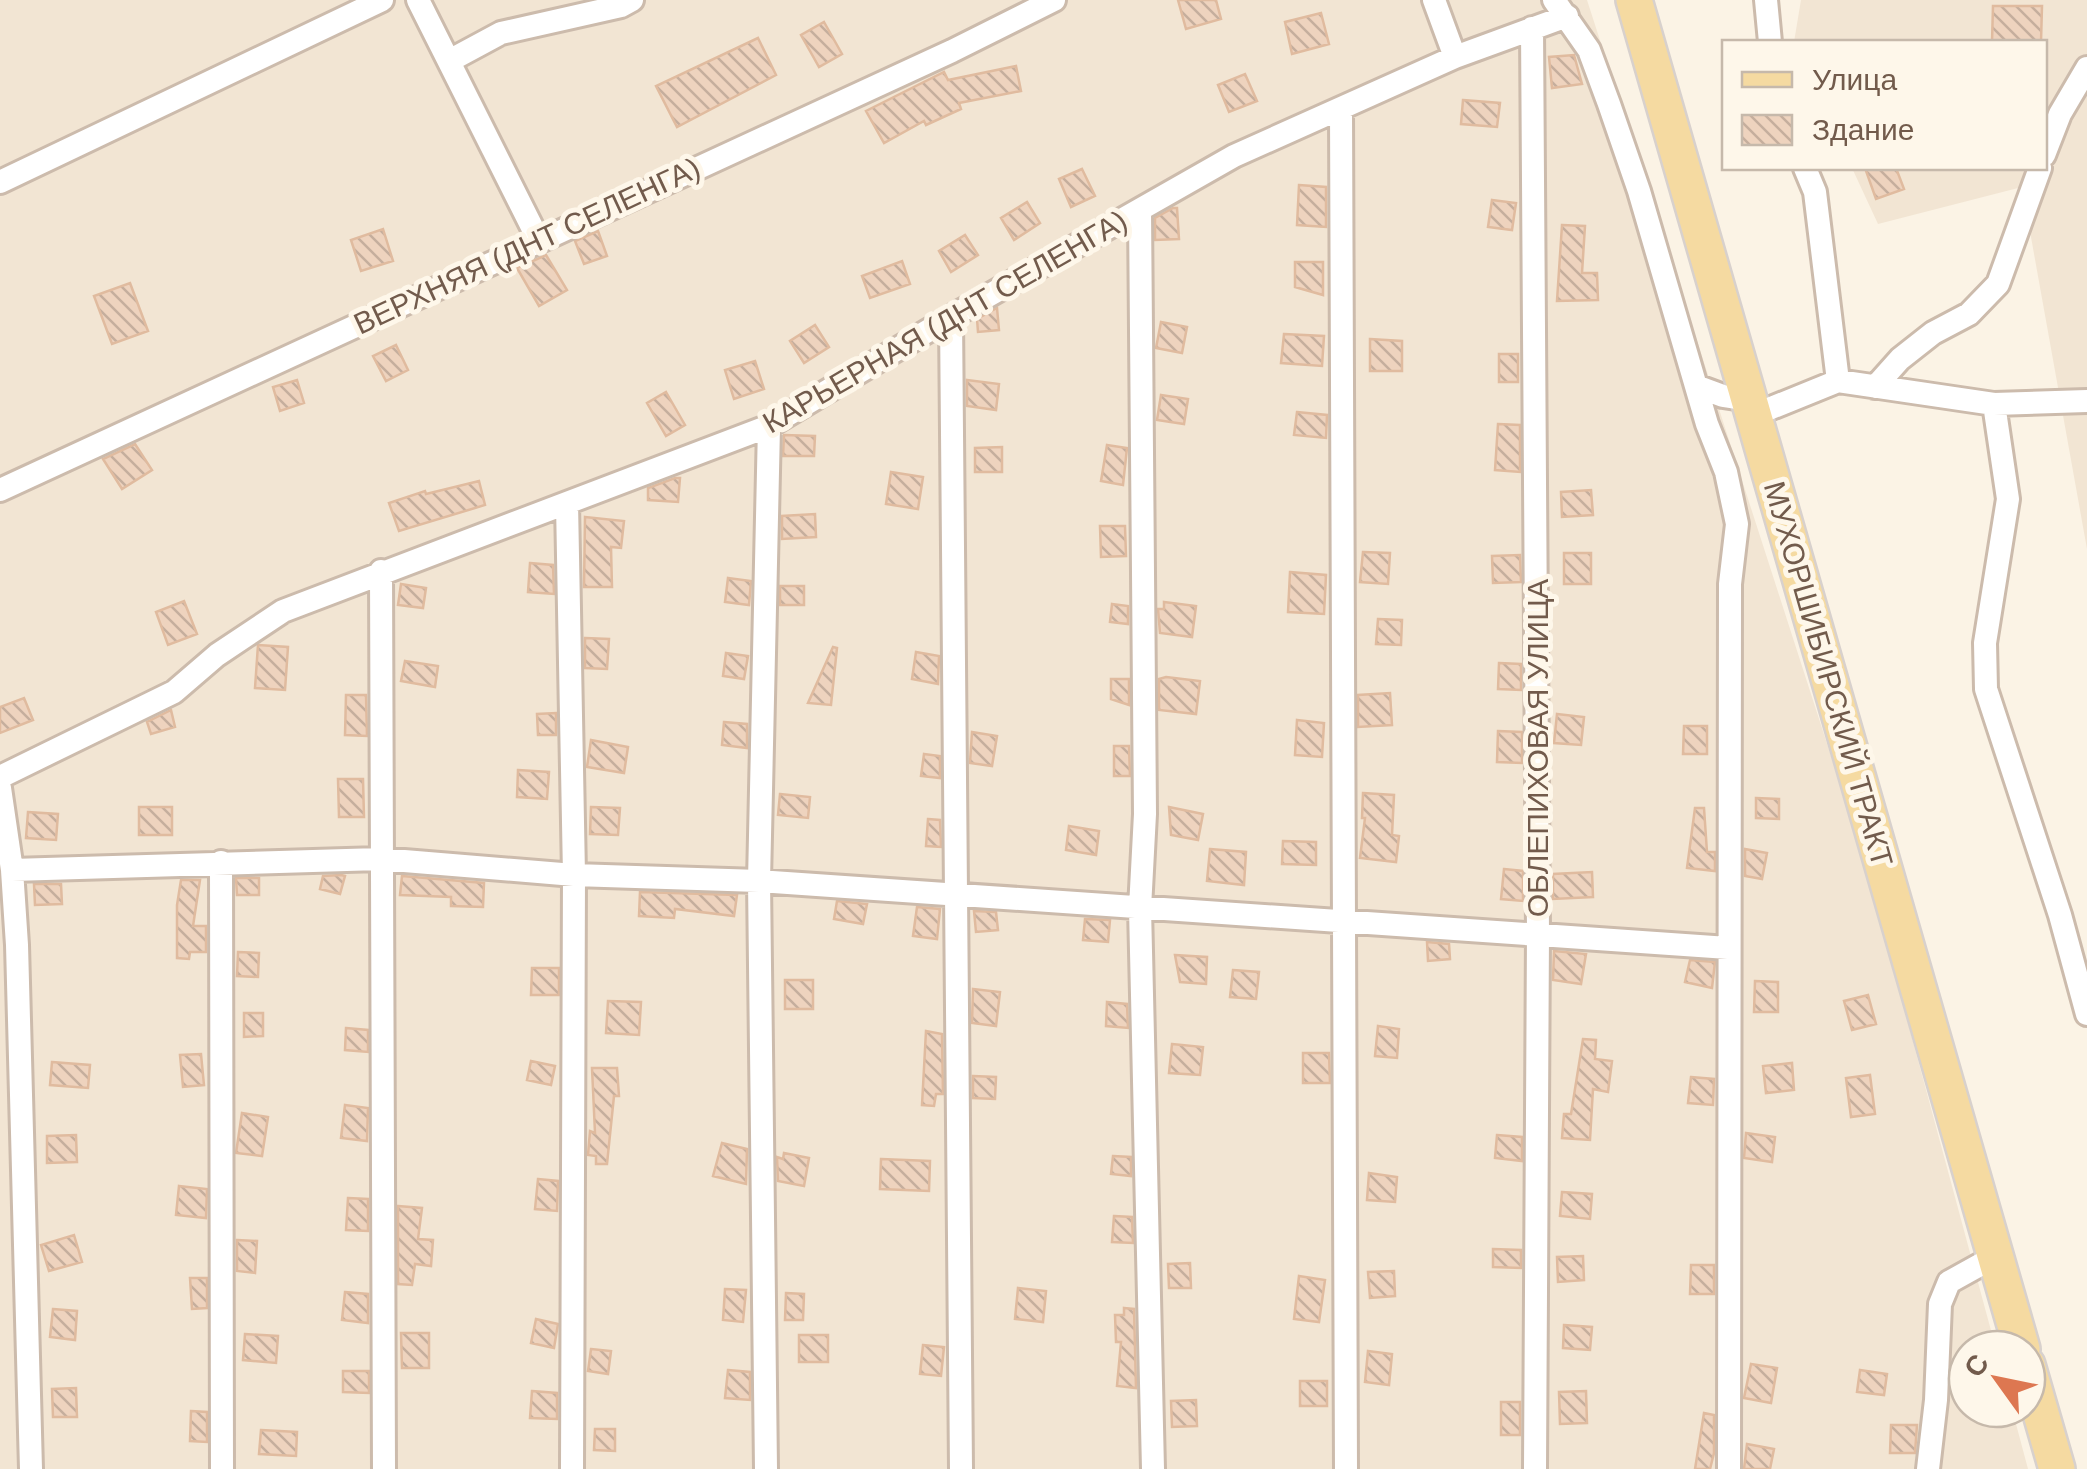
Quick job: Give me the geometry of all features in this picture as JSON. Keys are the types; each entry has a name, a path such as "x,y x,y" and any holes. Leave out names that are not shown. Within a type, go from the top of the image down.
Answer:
{"main road":[{"name":"МУХОРШИБИРСКИЙ ТРАКТ","path":"1634,0 2016,1329"},
{"path":"2045,1429 2057,1469"}],"street":[{"path":"0,182 382,0"},
{"path":"418,0 540,241"},
{"path":"448,61 501,33 621,6 632,0"},
{"name":"ВЕРХНЯЯ (ДНТ СЕЛЕНГА)","path":"0,490 952,51 1054,0"},
{"path":"1434,0 1455,57"},
{"path":"1766,0 1770,40"},
{"path":"1560,8 1589,50 1610,104 1726,472 1737,524 1730,584 1729,1469"},
{"name":"КАРЬЕРНАЯ (ДНТ СЕЛЕНГА)","path":"0,777 174,692 217,655 283,611 769,426 1234,156 1455,57 1532,28 1560,8"},
{"name":"ОБЛЕПИХОВАЯ УЛИЦА","path":"1532,28 1538,933 1535,1469"},
{"path":"2047,147 2060,114 2087,68"},
{"path":"1341,110 1346,1469"},
{"path":"1806,170 1815,192 1838,381"},
{"path":"1875,387 1900,359 1933,333 1969,314 1998,284 2039,170"},
{"path":"1140,210 1146,814 1140,908 1153,1469"},
{"path":"951,317 961,1469"},
{"path":"1696,386 1752,407 1838,381 1994,404 2087,402"},
{"path":"1994,404 2008,500 1985,643 1986,688 2060,915 2087,1014"},
{"path":"766,1469 759,881 769,426"},
{"path":"567,503 574,874 572,1469"},
{"path":"381,571 384,1469"},
{"path":"0,788 12,870 8,948 22,1120 31,1469"},
{"path":"12,870 380,858 574,874 759,881 1728,948"},
{"path":"221,862 222,1469"},
{"path":"0,1130 22,1120"},
{"path":"1928,1469 1940,1304 1949,1282 1996,1256"}],"shaded area":[{"path":"0,0 1587,0 1861,849 1991,1329 1947,1329 1947,1429 2017,1429 2028,1469 0,1469"},
{"path":"1801,0 2087,0 2087,549 2022,187 1878,224 1853,170 2047,170 2047,40 1794,40"}],"building":[{"path":"1178,0 1216,0 1221,19 1186,29"},
{"path":"1993,6 2042,6 2041,40 1992,40"},
{"path":"1321,13 1329,44 1292,54 1285,22"},
{"path":"824,22 842,54 819,67 801,35"},
{"path":"758,38 776,75 677,127 656,86"},
{"path":"1574,55 1582,84 1552,88 1549,57"},
{"path":"1016,66 1021,91 959,103 961,109 926,125 924,121 884,143 866,111 944,72 948,80"},
{"path":"1245,74 1257,101 1229,112 1218,85"},
{"path":"1463,100 1500,103 1497,127 1461,124"},
{"path":"1082,169 1095,196 1071,207 1059,179"},
{"path":"1866,170 1897,170 1904,189 1876,199"},
{"path":"1299,185 1326,187 1326,227 1297,225"},
{"path":"1492,200 1516,203 1512,230 1488,227"},
{"path":"1027,202 1040,223 1014,240 1001,218"},
{"path":"1177,208 1179,239 1155,240 1155,218"},
{"path":"1562,225 1585,226 1582,273 1597,273 1598,300 1557,301"},
{"path":"383,229 393,261 361,271 351,240"},
{"path":"598,231 607,256 584,264 575,241"},
{"path":"965,235 978,255 951,272 939,251"},
{"path":"546,255 567,290 539,306 517,268"},
{"path":"902,261 910,284 870,298 862,276"},
{"path":"1295,262 1323,262 1323,295 1295,287"},
{"path":"130,283 148,331 112,344 94,296"},
{"path":"997,308 999,330 978,332 977,319"},
{"path":"1161,322 1187,327 1182,353 1156,348"},
{"path":"815,325 829,347 804,363 790,341"},
{"path":"1284,334 1324,336 1322,366 1281,363"},
{"path":"1370,339 1402,341 1402,371 1370,371"},
{"path":"396,345 408,370 386,381 373,356"},
{"path":"1499,354 1518,354 1518,382 1499,382"},
{"path":"755,361 764,389 734,399 725,370"},
{"path":"297,380 304,403 280,411 273,387"},
{"path":"967,380 999,384 996,410 967,406"},
{"path":"666,392 685,425 666,436 647,403"},
{"path":"1161,395 1188,399 1184,424 1157,420"},
{"path":"1297,412 1327,415 1326,438 1294,435"},
{"path":"1498,424 1520,425 1520,472 1495,470"},
{"path":"784,435 815,436 814,456 783,456"},
{"path":"135,444 152,470 122,489 103,459"},
{"path":"1107,445 1127,448 1123,485 1101,481"},
{"path":"1002,447 1002,472 975,472 975,448"},
{"path":"891,472 923,477 918,509 886,504"},
{"path":"680,478 678,502 648,500 648,488"},
{"path":"479,481 485,505 399,531 389,503 425,491 426,494"},
{"path":"1591,490 1593,515 1562,517 1561,492"},
{"path":"815,514 816,537 782,539 782,516"},
{"path":"585,517 624,521 621,548 611,547 612,587 584,587"},
{"path":"1100,526 1125,526 1126,556 1101,557"},
{"path":"1363,552 1390,553 1388,584 1360,582"},
{"path":"1564,553 1591,553 1591,584 1564,584"},
{"path":"1520,555 1521,582 1493,583 1492,556"},
{"path":"530,563 553,565 554,594 528,592"},
{"path":"1290,572 1326,575 1324,614 1288,612"},
{"path":"728,578 751,581 749,605 725,602"},
{"path":"401,584 426,588 423,608 398,605"},
{"path":"780,586 804,586 804,605 780,605"},
{"path":"184,601 197,634 168,645 156,612"},
{"path":"1164,602 1196,606 1192,637 1160,633 1158,609 1164,609"},
{"path":"1112,604 1128,606 1128,624 1110,622"},
{"path":"1378,619 1402,620 1401,645 1376,644"},
{"path":"585,638 609,639 607,669 585,668"},
{"path":"258,645 288,647 285,690 255,688"},
{"path":"833,647 837,648 831,705 808,703"},
{"path":"916,652 939,656 938,684 912,679"},
{"path":"726,653 748,656 744,679 723,676"},
{"path":"405,661 438,666 435,687 401,681"},
{"path":"1499,663 1521,664 1521,690 1498,689"},
{"path":"1111,679 1129,679 1129,705 1111,699"},
{"path":"1159,679 1200,681 1196,714 1159,710"},
{"path":"1390,693 1392,725 1358,727 1358,695"},
{"path":"346,695 366,695 367,736 345,735"},
{"path":"24,698 33,720 0,733 0,707"},
{"path":"171,710 175,727 151,734 147,722"},
{"path":"556,713 556,735 538,735 537,714"},
{"path":"1557,714 1584,717 1581,745 1554,743"},
{"path":"1297,720 1324,723 1322,757 1295,755"},
{"path":"724,722 747,724 747,748 722,745"},
{"path":"1684,726 1707,726 1707,754 1683,754"},
{"path":"1498,731 1522,732 1522,763 1497,762"},
{"path":"972,732 997,736 992,766 970,763"},
{"path":"591,740 628,747 624,773 587,767"},
{"path":"1114,746 1129,746 1130,776 1114,776"},
{"path":"924,754 940,756 940,778 921,776"},
{"path":"518,770 549,772 547,799 517,797"},
{"path":"338,779 363,779 364,817 339,817"},
{"path":"1363,793 1394,795 1392,835 1399,836 1396,862 1360,858 1365,818"},
{"path":"780,794 810,797 808,818 778,815"},
{"path":"1756,798 1779,799 1779,819 1756,818"},
{"path":"139,807 172,807 172,835 139,835"},
{"path":"591,807 620,808 618,835 590,834"},
{"path":"1169,807 1203,814 1198,840 1171,835"},
{"path":"1695,808 1704,808 1707,852 1715,852 1715,871 1687,868"},
{"path":"28,812 58,814 56,840 26,838"},
{"path":"928,819 940,820 941,847 926,846"},
{"path":"1069,826 1099,831 1096,855 1066,850"},
{"path":"1283,841 1316,842 1316,865 1282,864"},
{"path":"1210,849 1246,852 1244,885 1207,881"},
{"path":"1745,849 1767,853 1762,879 1745,876"},
{"path":"1504,869 1523,871 1523,901 1501,899"},
{"path":"1592,872 1593,897 1553,899 1553,874"},
{"path":"323,876 345,876 340,894 320,889"},
{"path":"402,876 484,883 483,907 451,906 451,897 400,895"},
{"path":"236,878 259,878 259,895 237,895"},
{"path":"181,880 200,880 193,926 206,926 206,952 190,952 189,959 177,958"},
{"path":"34,884 61,884 62,904 35,905"},
{"path":"640,892 737,895 734,916 675,909 674,918 639,916"},
{"path":"837,901 867,904 863,924 834,919"},
{"path":"917,907 940,909 937,939 913,936"},
{"path":"974,911 996,912 998,930 976,932"},
{"path":"1085,919 1110,920 1108,942 1083,940"},
{"path":"1427,942 1449,944 1450,959 1428,961"},
{"path":"1554,951 1586,954 1581,984 1553,980"},
{"path":"238,952 259,953 258,977 237,976"},
{"path":"1175,955 1207,957 1206,984 1180,982"},
{"path":"1690,960 1715,962 1712,988 1685,982"},
{"path":"532,968 559,968 559,995 531,995"},
{"path":"1233,970 1259,972 1256,999 1230,997"},
{"path":"785,980 813,980 813,1009 785,1009"},
{"path":"1755,981 1778,982 1778,1012 1754,1012"},
{"path":"973,989 1000,992 996,1026 972,1023"},
{"path":"1868,995 1876,1024 1852,1030 1844,1001"},
{"path":"608,1001 641,1002 639,1035 606,1033"},
{"path":"1107,1002 1127,1004 1128,1028 1106,1026"},
{"path":"244,1013 263,1013 263,1036 244,1037"},
{"path":"1378,1026 1399,1029 1397,1058 1375,1056"},
{"path":"346,1028 368,1030 368,1052 345,1050"},
{"path":"926,1031 942,1034 943,1094 936,1094 934,1106 922,1105"},
{"path":"1583,1039 1596,1040 1595,1059 1612,1061 1608,1092 1593,1089 1590,1140 1562,1138 1564,1114 1571,1114"},
{"path":"1172,1044 1203,1047 1200,1075 1169,1073"},
{"path":"1303,1053 1329,1053 1330,1083 1303,1083"},
{"path":"201,1054 204,1085 183,1087 180,1055"},
{"path":"531,1061 555,1066 551,1085 527,1080"},
{"path":"52,1062 90,1065 88,1088 50,1085"},
{"path":"1792,1063 1794,1090 1766,1093 1763,1066"},
{"path":"592,1068 617,1068 619,1096 614,1096 607,1164 596,1164 596,1156 588,1155 590,1131 595,1133"},
{"path":"1870,1075 1875,1114 1851,1117 1846,1078"},
{"path":"973,1076 996,1077 995,1099 973,1098"},
{"path":"1691,1077 1714,1079 1713,1105 1688,1103"},
{"path":"345,1105 368,1108 367,1141 341,1138"},
{"path":"242,1113 268,1117 262,1156 236,1153"},
{"path":"1746,1133 1775,1137 1772,1162 1744,1158"},
{"path":"76,1135 77,1162 47,1163 47,1136"},
{"path":"1497,1135 1522,1137 1522,1161 1495,1158"},
{"path":"722,1143 747,1149 746,1184 713,1176"},
{"path":"784,1153 809,1158 804,1186 778,1181 777,1157 783,1159"},
{"path":"1113,1156 1131,1157 1131,1176 1111,1174"},
{"path":"881,1159 930,1161 929,1191 880,1189"},
{"path":"1369,1173 1397,1177 1395,1202 1367,1200"},
{"path":"538,1179 558,1181 557,1211 535,1209"},
{"path":"179,1186 207,1189 206,1218 176,1215"},
{"path":"1562,1192 1592,1194 1590,1219 1560,1216"},
{"path":"348,1198 368,1199 368,1231 346,1230"},
{"path":"398,1206 422,1208 418,1239 433,1240 431,1266 415,1264 412,1285 398,1284"},
{"path":"1114,1216 1132,1217 1133,1243 1112,1242"},
{"path":"74,1235 82,1262 49,1271 41,1245"},
{"path":"237,1240 257,1241 255,1273 237,1271"},
{"path":"1493,1249 1521,1250 1521,1268 1493,1267"},
{"path":"1583,1256 1584,1280 1558,1282 1557,1257"},
{"path":"1190,1263 1191,1288 1169,1288 1168,1264"},
{"path":"1691,1265 1714,1265 1714,1294 1690,1294"},
{"path":"1394,1271 1395,1296 1370,1298 1368,1272"},
{"path":"1299,1276 1325,1280 1319,1322 1294,1319"},
{"path":"190,1278 207,1278 207,1308 192,1309"},
{"path":"1018,1288 1046,1291 1043,1322 1015,1319"},
{"path":"725,1289 746,1290 743,1322 723,1320"},
{"path":"345,1292 368,1294 368,1323 342,1320"},
{"path":"786,1293 804,1294 803,1320 785,1320"},
{"path":"1124,1308 1134,1309 1136,1388 1117,1386 1121,1342 1116,1342 1115,1315 1124,1315"},
{"path":"53,1309 77,1311 75,1340 50,1337"},
{"path":"536,1319 558,1324 554,1348 531,1343"},
{"path":"1564,1325 1592,1327 1590,1350 1563,1348"},
{"path":"401,1333 429,1333 429,1368 402,1368"},
{"path":"245,1334 278,1336 276,1363 243,1360"},
{"path":"799,1335 828,1335 828,1362 799,1362"},
{"path":"923,1345 944,1347 941,1376 920,1374"},
{"path":"591,1349 611,1351 608,1374 588,1371"},
{"path":"1368,1351 1392,1354 1389,1385 1365,1382"},
{"path":"1751,1364 1777,1368 1771,1403 1744,1398"},
{"path":"728,1370 750,1372 750,1400 725,1398"},
{"path":"1860,1370 1887,1374 1884,1395 1857,1392"},
{"path":"343,1371 369,1371 369,1393 343,1392"},
{"path":"1300,1381 1327,1381 1327,1406 1300,1406"},
{"path":"76,1388 77,1417 53,1417 52,1389"},
{"path":"532,1391 557,1393 557,1419 530,1418"},
{"path":"1586,1391 1587,1423 1560,1424 1559,1392"},
{"path":"1196,1400 1197,1426 1172,1427 1171,1401"},
{"path":"1501,1402 1520,1402 1520,1435 1501,1435"},
{"path":"191,1411 207,1412 207,1442 190,1441"},
{"path":"1704,1413 1714,1415 1714,1453 1710,1469 1695,1469"},
{"path":"1891,1425 1917,1425 1915,1453 1890,1453"},
{"path":"595,1429 615,1429 615,1451 594,1450"},
{"path":"261,1430 297,1432 296,1456 259,1454"},
{"path":"1747,1444 1774,1449 1770,1469 1744,1469"}]}
